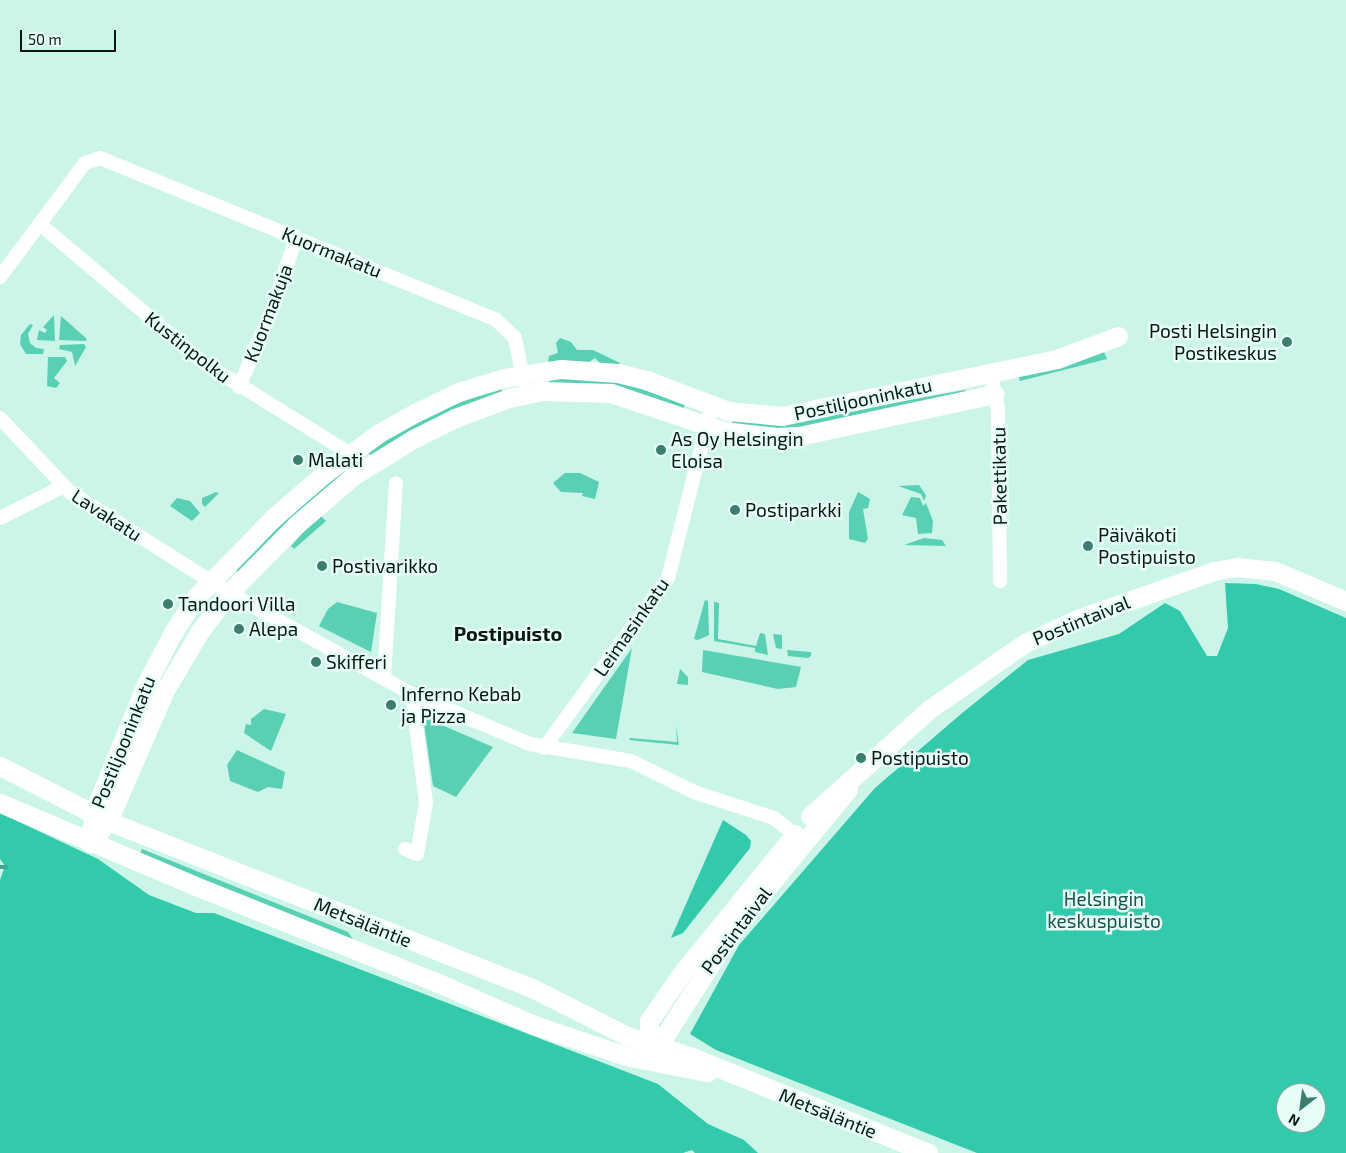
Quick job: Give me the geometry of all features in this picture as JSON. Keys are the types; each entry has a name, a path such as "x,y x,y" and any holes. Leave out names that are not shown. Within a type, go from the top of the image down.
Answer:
{"street":[{"name":"Kuormakatu","path":"40,224 90,159 106,160 496,320 515,338 526,394"},
{"path":"0,276 40,224"},
{"name":"Kustinpolku","path":"40,224 175,339 239,387 349,454"},
{"name":"Kuormakuja","path":"239,387 273,307 296,238"},
{"name":"Postiljooninkatu","path":"91,843 156,663 183,615 211,581 274,516 349,454 386,429 458,392 522,374 561,369 618,373 646,380 712,406 761,416 782,416 990,371 1057,359 1118,336"},
{"name":"Pakettikatu","path":"990,371 996,394 1000,581"},
{"name":"Postiljooninkatu","path":"101,818 164,692 200,631 229,593 296,525 370,464 455,418 526,394 563,391 611,394 706,426 755,437 799,436 996,394"},
{"name":"Leimasinkatu","path":"544,748 668,578 712,406"},
{"name":"Lavakatu","path":"0,418 62,487 229,593 412,694 505,735 544,748 631,761 694,792 774,818 800,839"},
{"path":"384,678 396,483"},
{"path":"0,518 62,487"},
{"name":"Postintaival","path":"653,1048 734,928 800,839 810,816 830,796 854,779 931,708 1025,643 1113,606 1214,571 1237,567 1275,571 1346,601"},
{"path":"411,852 426,803 412,694"},
{"name":"Metsäläntie","path":"0,766 101,818 532,988 653,1048 728,1074 928,1153"},
{"name":"Postintaival","path":"649,1021 682,973 800,839 840,803 854,779"},
{"name":"Metsäläntie","path":"0,803 91,843 436,982 534,1025 626,1056 653,1048"},
{"path":"609,1025 631,1028 649,1021 653,1048"}],"green space":[{"path":"54,315 55,341 37,340 39,330 45,333 47,330 43,327"},
{"path":"61,316 87,339 86,341 59,340"},
{"path":"30,324 33,325 28,334 30,343 36,348 44,349 43,354 26,354 20,344 21,335"},
{"path":"560,338 571,342 577,350 593,350 620,363 618,366 600,363 595,358 589,362 548,362 549,356 558,353 556,343"},
{"path":"84,344 86,347 75,366 72,352 59,349 60,345"},
{"path":"1104,352 1107,359 1020,381 1018,374"},
{"path":"48,357 65,357 67,361 54,378 60,383 56,388 47,386"},
{"path":"569,377 625,383 685,404 683,410 549,385 549,379"},
{"path":"501,387 503,394 371,455 365,452 428,415"},
{"path":"965,390 966,392 798,429 731,427 733,419 780,423"},
{"path":"346,465 352,469 240,572 233,569"},
{"path":"565,473 580,473 599,482 595,499 582,496 583,493 561,492 553,483"},
{"path":"919,485 926,495 924,501 921,494 898,486"},
{"path":"216,492 219,493 205,507 202,504 202,498"},
{"path":"858,492 870,499 868,508 863,509 868,539 865,543 849,539 849,512"},
{"path":"911,497 920,498 923,506 926,503 933,521 932,533 918,534 916,518 902,515"},
{"path":"177,498 190,501 200,513 192,521 170,506"},
{"path":"319,514 326,521 294,549 291,546"},
{"path":"924,538 942,540 946,546 904,545"},
{"name":"Helsingin keskuspuisto","path":"1225,583 1256,584 1279,589 1346,618 1346,1153 977,1153 716,1050 690,1034 739,945 875,788 961,714 1028,660 1119,634 1165,603 1180,611 1207,656 1217,656 1228,628"},
{"path":"705,600 708,601 709,635 698,640 694,639"},
{"path":"337,602 377,613 371,652 319,626 328,609"},
{"path":"714,602 719,603 718,639 756,646 760,633 765,634 768,655 755,652 755,648 714,641"},
{"path":"773,634 782,635 782,649 776,648"},
{"path":"632,648 616,739 572,733"},
{"path":"703,650 801,667 796,687 778,689 702,672"},
{"path":"787,650 811,652 811,656 808,658 788,656"},
{"path":"680,669 688,677 688,685 677,684"},
{"path":"264,709 286,714 271,751 244,733 246,724 251,725 251,719"},
{"path":"423,717 493,747 456,797 433,786"},
{"path":"676,725 679,745 629,740 630,738 677,742"},
{"path":"237,750 285,772 282,789 268,787 258,792 230,781 227,765"},
{"path":"0,813 98,859 149,895 196,913 214,913 658,1084 708,1124 744,1140 758,1153 695,1153 692,1150 683,1153 0,1153 0,880 5,866 0,859"},
{"path":"723,820 746,835 751,841 750,848 683,933 671,938"},
{"path":"142,849 348,932 354,941 139,856"}],"waterway":[{"path":"0,867 6,867"}],"place":[{"name":"Posti Helsingin Postikeskus","path":"1287,342"},
{"name":"As Oy Helsingin Eloisa","path":"661,450"},
{"name":"Malati","path":"298,460"},
{"name":"Postiparkki","path":"735,510"},
{"name":"Päiväkoti Postipuisto","path":"1088,546"},
{"name":"Postivarikko","path":"322,566"},
{"name":"Tandoori Villa","path":"168,604"},
{"name":"Alepa","path":"239,629"},
{"name":"Skifferi","path":"316,662"},
{"name":"Inferno Kebab ja Pizza","path":"391,705"},
{"name":"Postipuisto","path":"861,758"}],"district":[{"name":"Postipuisto","path":"508,633"}]}
